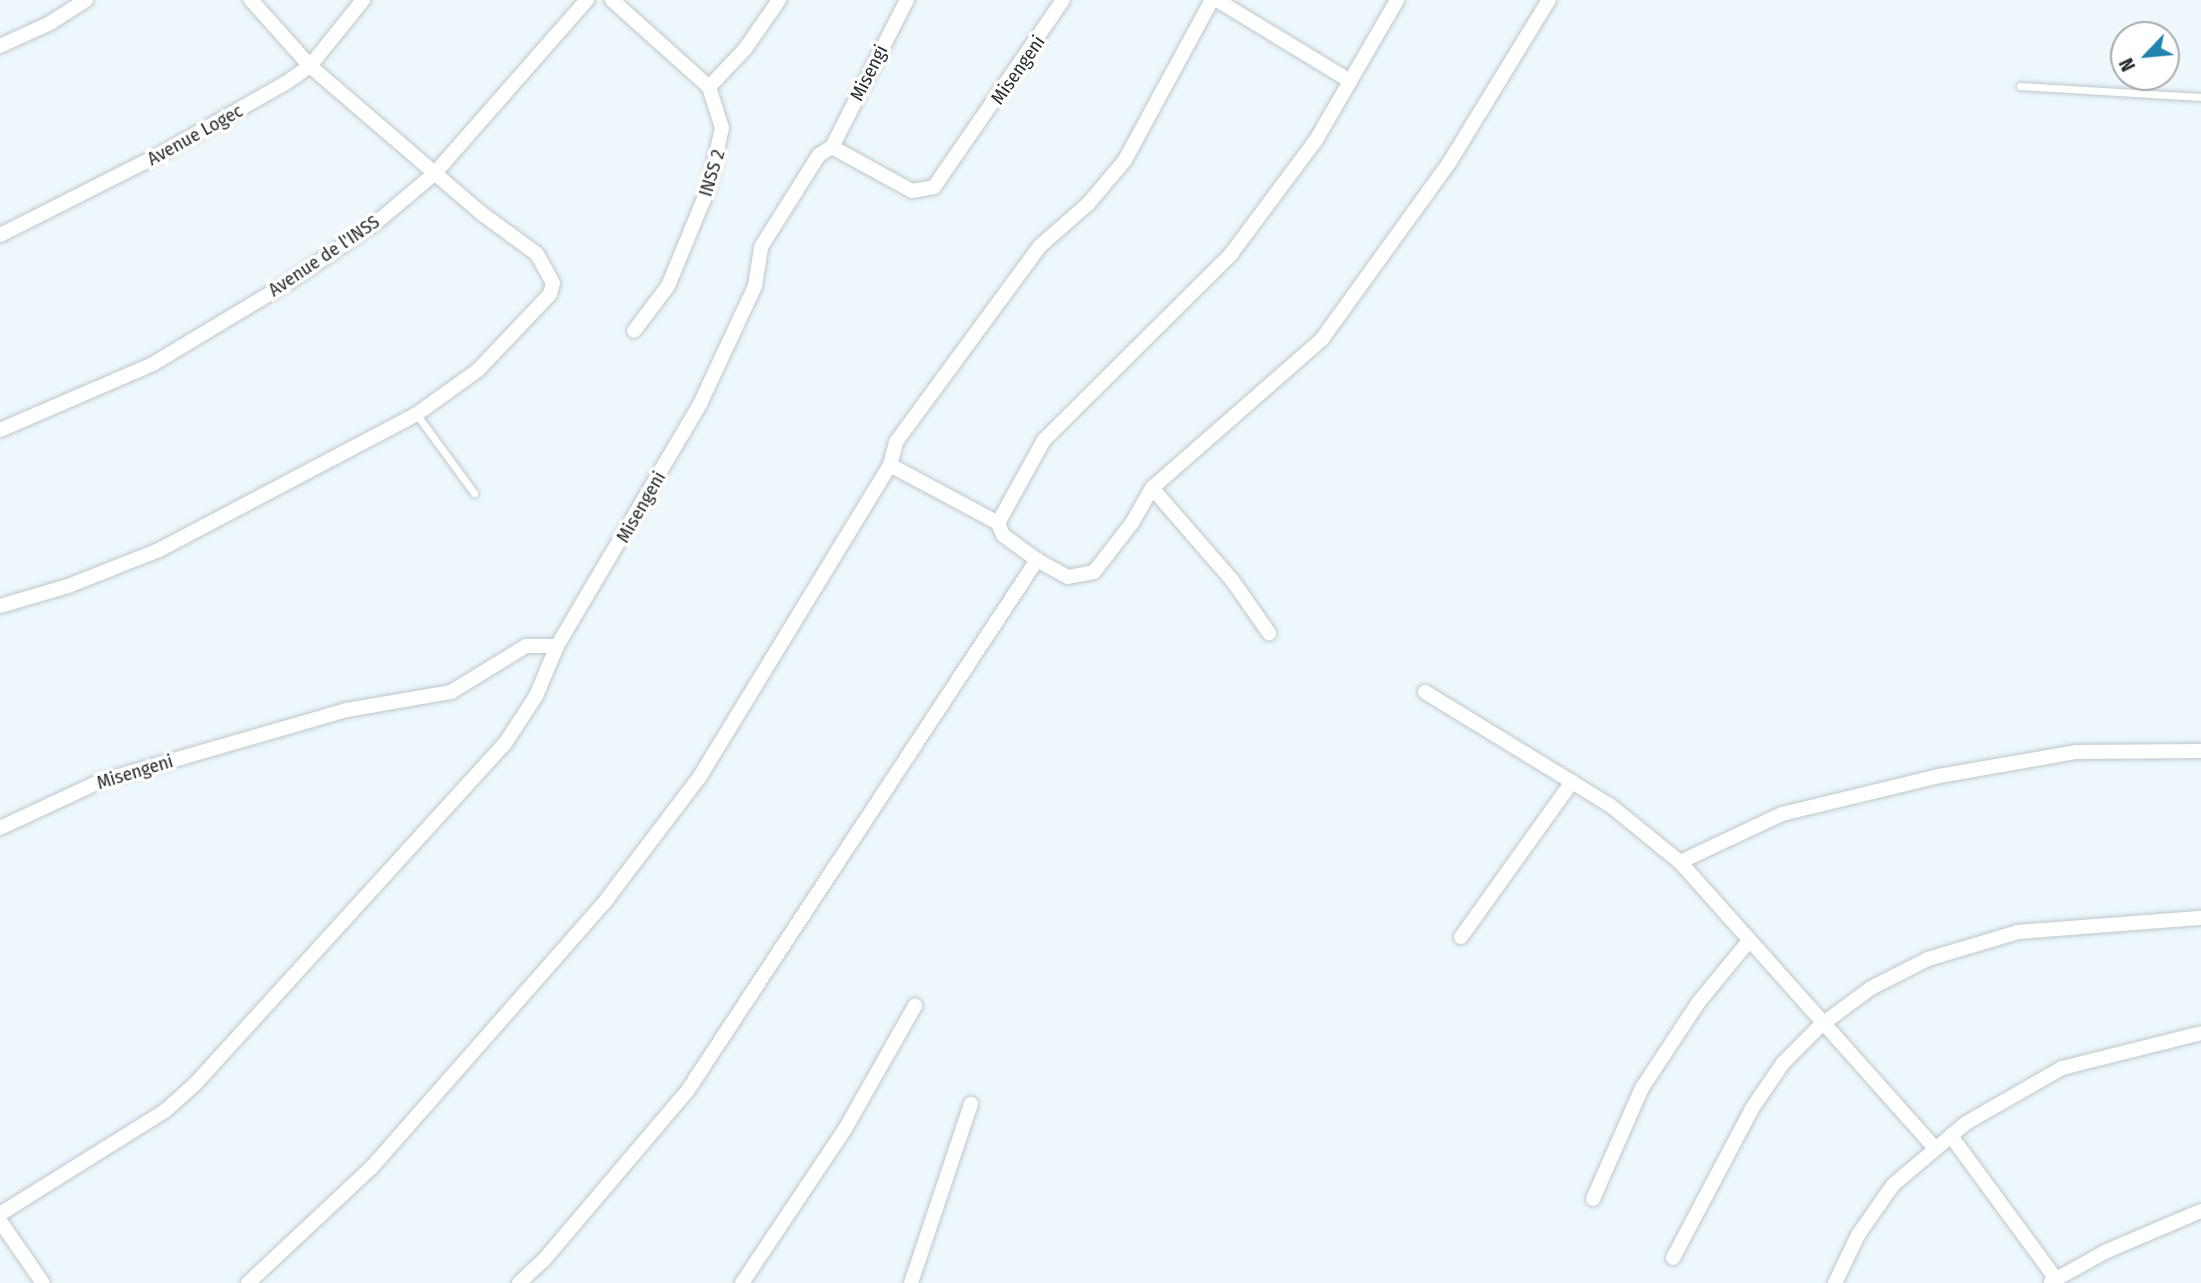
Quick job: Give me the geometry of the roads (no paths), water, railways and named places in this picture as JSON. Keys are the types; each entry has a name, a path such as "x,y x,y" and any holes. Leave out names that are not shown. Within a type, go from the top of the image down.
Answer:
{"street":[{"path":"0,46 50,23 86,0"},
{"path":"0,606 68,586 159,550 416,414 478,370 540,308 553,283 537,254 434,174 310,66 251,0"},
{"name":"Avenue Logec","path":"0,235 164,152 310,66 363,0"},
{"name":"Avenue de l'INSS","path":"0,430 153,364 303,273 377,222 434,174 587,0"},
{"name":"INSS 2","path":"612,0 709,87 718,104 722,128 708,189 668,286 634,331"},
{"path":"709,87 745,48 779,0"},
{"name":"Misengi","path":"832,147 907,0"},
{"name":"Misengeni","path":"0,828 101,781 346,710 451,692 526,646 557,646 700,404 755,286 761,247 768,232 819,155 832,147 912,191 934,187 1063,0"},
{"path":"248,1283 372,1168 607,899 699,778 890,465 896,442 1040,246 1088,204 1125,160 1214,0 1350,81"},
{"path":"998,523 1052,428 1231,254 1316,140 1397,0"},
{"path":"890,465 998,523 1003,535 1037,560 1068,577 1094,572 1132,523 1152,488 1322,339 1449,163 1549,0"},
{"path":"1152,488 1232,580 1269,633"},
{"path":"519,1283 543,1261 688,1090 1037,560"},
{"path":"0,1214 164,1111 195,1084 504,745 536,696 557,646"},
{"path":"1425,692 1643,829 1680,862 1821,1025 1935,1148"},
{"path":"1680,862 1782,814 1939,775 2077,752 2201,751"},
{"path":"1461,937 1572,782"},
{"path":"1673,1258 1753,1107 1783,1063 1821,1025 1871,988 1928,959 2018,932 2201,918"},
{"path":"1594,1199 1642,1088 1698,1003 1749,941"},
{"path":"741,1283 845,1129 915,1006"},
{"path":"1835,1283 1858,1235 1893,1185 1951,1136 2062,1068 2201,1033"},
{"path":"911,1283 971,1104"},
{"path":"1951,1136 2053,1281 2107,1251 2201,1211"},
{"path":"0,1222 43,1283"}],"lane":[{"path":"2020,86 2201,97"},
{"path":"416,414 474,493"}]}
